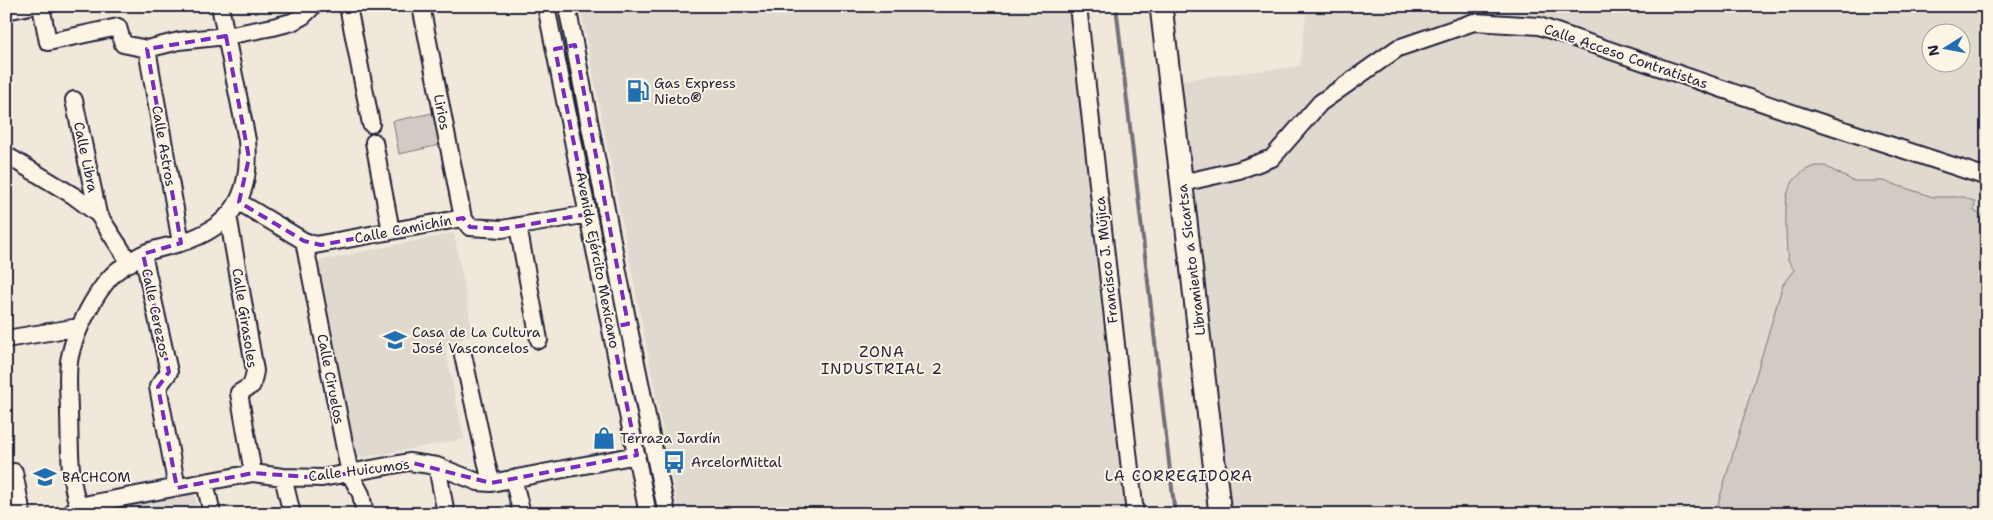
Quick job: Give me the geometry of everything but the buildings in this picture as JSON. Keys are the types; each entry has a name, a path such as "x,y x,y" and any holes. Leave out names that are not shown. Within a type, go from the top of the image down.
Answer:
{"main road":[{"name":"Libramiento a Sicartsa","path":"1161,6 1220,514"}],"street":[{"path":"6,10 30,6"},
{"path":"41,6 48,42 118,26 123,44 147,48 179,41 226,36 292,22 303,16 313,6"},
{"path":"77,511 70,458 69,357 79,327 106,282 117,271 136,258 181,243 214,228 228,216 239,202 247,180 247,140 220,6"},
{"path":"348,6 371,124"},
{"name":"Lirios","path":"421,6 463,218"},
{"name":"Avenida Ejército Mexicano","path":"546,6 648,514"},
{"name":"Avenida Ejército Mexicano","path":"567,6 628,324 667,514"},
{"name":"Francisco J. Mújica","path":"1078,6 1134,514"},
{"name":"Calle Acceso Contratistas","path":"1182,183 1239,170 1272,158 1320,103 1398,48 1474,22 1539,26 1804,117 1987,177"},
{"path":"555,49 575,45"},
{"name":"Calle Astros","path":"147,48 181,243"},
{"name":"Calle Libra","path":"74,100 98,214"},
{"path":"374,142 391,231"},
{"path":"6,155 74,196 98,214 136,258"},
{"path":"239,202 304,241"},
{"name":"Calle Camichín","path":"304,241 321,245 463,218 470,227 502,229 588,214"},
{"name":"Calle Girasoles","path":"228,216 255,371 252,385 239,393 253,473"},
{"path":"518,226 539,340"},
{"name":"Calle Ciruelos","path":"304,241 350,474 361,494 365,514"},
{"name":"Calle Cerezos","path":"136,258 170,372 158,388 177,488"},
{"path":"611,327 628,324"},
{"path":"6,339 79,327"},
{"path":"464,355 491,483"},
{"name":"Calle Huicumos","path":"77,511 253,473 283,477 322,478 409,462 437,466 478,482 491,483 637,456"},
{"path":"437,466 446,514"},
{"path":"14,472 22,514"},
{"path":"283,477 292,514"},
{"path":"513,478 522,514"},
{"path":"205,482 212,514"}],"highlighted area":[{"path":"226,36 249,158 239,202 304,241 321,245 463,218 470,227 502,229 588,214 555,49 575,45 628,324 611,327 637,455 491,483 409,462 322,478 253,473 177,488 158,387 169,372 143,254 181,243 147,49"}],"shaded area":[{"path":"580,6 1071,6 1128,514 679,514"},
{"path":"1307,6 1987,6 1987,514 1226,514 1191,212 1180,80 1300,66"},
{"path":"433,113 440,145 399,154 393,121"},
{"path":"1815,166 1825,166 1853,181 1884,181 1933,197 1964,197 1975,202 1974,211 1987,219 1987,514 1715,514 1783,284 1794,270 1788,260 1787,247 1786,208 1788,191 1797,177 1805,170"},
{"name":"Casa de La Cultura José Vasconcelos","path":"454,233 473,333 445,348 464,439 355,459 314,262"},
{"path":"194,491 198,514 97,514 109,507"}],"waterway":[{"path":"1116,6 1175,514"}],"place":[{"name":"Gas Express Nieto®","path":"638,91"},
{"name":"Casa de La Cultura José Vasconcelos","path":"395,340"},
{"name":"Terraza Jardín","path":"604,438"},
{"name":"ArcelorMittal","path":"674,462"},
{"name":"BACHCOM","path":"45,477"}],"district":[{"name":"ZONA INDUSTRIAL 2","path":"882,360"},
{"name":"LA CORREGIDORA","path":"1179,476"}]}
